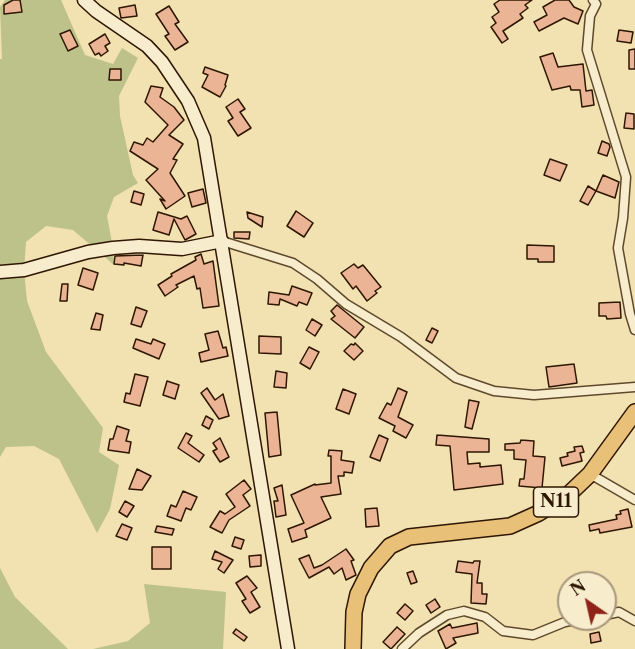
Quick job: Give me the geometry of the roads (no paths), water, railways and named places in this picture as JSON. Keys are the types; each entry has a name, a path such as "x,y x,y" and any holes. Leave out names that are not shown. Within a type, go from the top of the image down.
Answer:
{"highway":[{"name":"N11","path":"353,649 354,612 358,594 371,568 390,546 409,537 510,526 539,513 569,494 590,474 635,412"}],"main road":[{"path":"84,0 96,11 147,46 162,62 188,101 206,145 288,649"},
{"path":"0,272 24,270 88,252 113,248 140,246 182,249 222,241"}],"street":[{"path":"592,0 596,3 590,16 587,50 626,177 618,248 635,330"},
{"path":"222,241 292,263 317,279 346,304 401,337 456,378 494,391 534,394 635,387"},
{"path":"590,474 635,500"},
{"path":"402,649 419,633 447,615 464,611 485,617 503,631 533,635 557,625"},
{"path":"617,612 635,621"}]}
